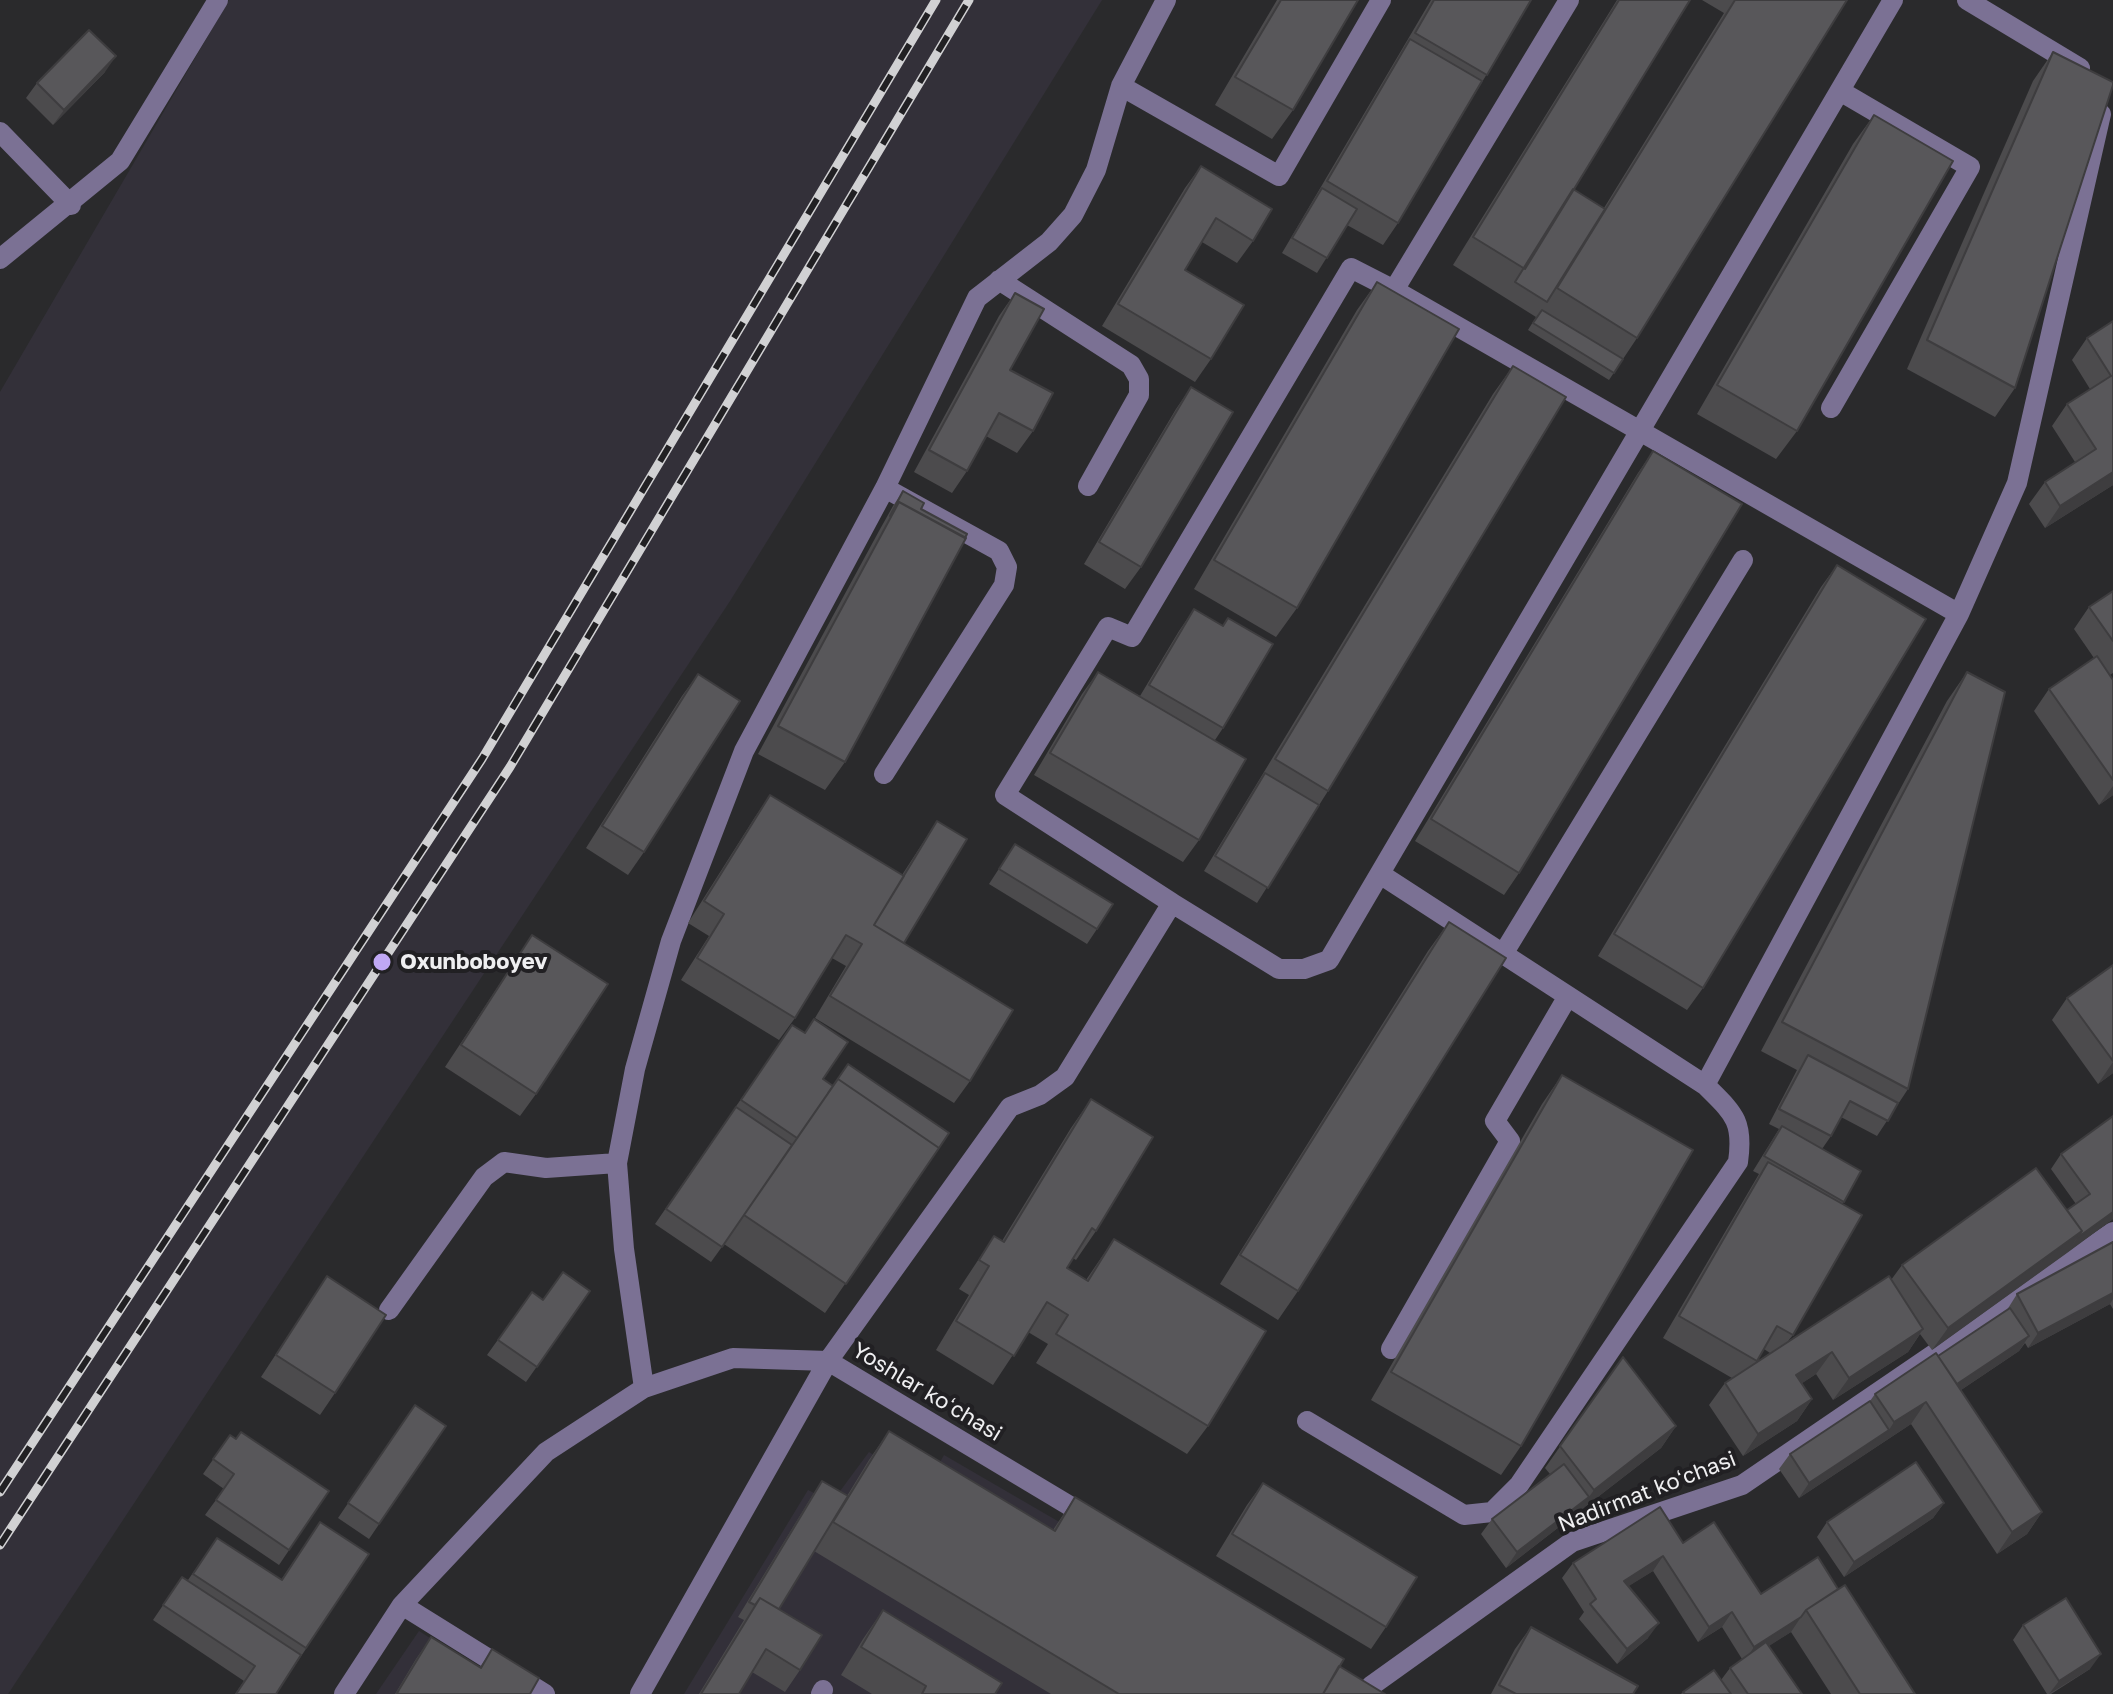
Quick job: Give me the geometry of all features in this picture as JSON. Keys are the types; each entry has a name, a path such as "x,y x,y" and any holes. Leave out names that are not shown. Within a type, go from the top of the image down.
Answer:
{"street":[{"path":"0,259 71,205 120,161 219,0"},
{"path":"644,1388 624,1249 617,1163 635,1069 671,941 744,751 885,488 977,298 1049,242 1073,215 1096,170 1121,86 1166,0"},
{"path":"1121,86 1279,176 1381,0"},
{"path":"1394,290 1569,0"},
{"path":"1893,0 1840,91 1640,431 1380,874 1329,960 1304,969 1279,969 1005,795 1108,627 1132,637 1351,268 1394,290 1640,431 1959,614"},
{"path":"1967,0 2094,76"},
{"path":"1831,408 1970,167 1840,91"},
{"path":"1705,1085 1959,614 2017,483 2105,98"},
{"path":"0,132 71,205"},
{"path":"999,280 1131,365 1139,379 1139,395 1088,486"},
{"path":"884,774 1004,585 1007,567 999,551 885,488"},
{"path":"1503,954 1743,560"},
{"path":"1307,1421 1464,1515 1492,1512 1519,1485 1738,1162 1742,1132 1731,1111 1705,1085 1380,874"},
{"path":"640,1694 828,1361 1010,1107 1040,1095 1065,1077 1172,903"},
{"path":"1391,1349 1510,1141 1495,1121 1568,996"},
{"path":"389,1310 484,1177 504,1162 546,1168 617,1163"},
{"name":"Nadirmat koʻchasi","path":"1369,1686 1572,1542 1742,1485 2113,1232"},
{"name":"Yoshlar koʻchasi","path":"344,1694 402,1605 546,1452 644,1388 733,1358 828,1361 1113,1532"},
{"path":"402,1605 545,1694"}],"shaded area":[{"path":"229,0 1102,0 730,601 8,1694 0,1694 0,392"},
{"path":"869,1452 925,1489 944,1455 1154,1577 1344,1694 684,1694 808,1490 832,1502"},
{"path":"419,1631 517,1694 376,1694"}],"building":[{"path":"1281,0 1358,0 1293,110 1235,77"},
{"path":"1434,0 1531,0 1487,75 1415,33"},
{"path":"1619,0 1690,0 1525,269 1473,237"},
{"path":"1735,0 1847,0 1637,338 1557,288"},
{"path":"89,30 116,56 64,110 37,83"},
{"path":"1410,39 1482,81 1398,223 1327,181"},
{"path":"2053,52 2113,82 2113,85 2015,388 1927,340"},
{"path":"1874,115 1953,161 1797,431 1717,385"},
{"path":"1201,166 1272,209 1253,241 1216,218 1185,270 1244,305 1211,359 1118,304"},
{"path":"1322,188 1357,209 1327,258 1292,238"},
{"path":"1573,189 1605,209 1547,302 1515,282"},
{"path":"1377,282 1459,329 1297,608 1214,560"},
{"path":"1015,293 1044,309 1010,370 1053,393 1033,431 999,413 967,471 929,450"},
{"path":"1542,310 1623,359 1614,373 1533,323"},
{"path":"2113,321 2113,472 2060,506 2045,482 2096,449 2067,404 2111,376 2087,338"},
{"path":"1513,366 1566,397 1328,791 1275,759"},
{"path":"1191,387 1233,412 1141,567 1099,542"},
{"path":"1653,451 1742,504 1519,873 1431,819"},
{"path":"903,491 924,503 921,509 967,534 965,538 899,502 890,516"},
{"path":"899,502 966,538 845,762 778,726"},
{"path":"1837,565 1926,619 1703,988 1614,934"},
{"path":"2113,591 2113,641 2089,607"},
{"path":"1194,609 1223,626 1228,618 1273,644 1223,728 1149,685"},
{"path":"2097,656 2113,680 2113,780 2049,689"},
{"path":"1098,672 1246,759 1199,840 1050,753"},
{"path":"1967,672 2005,692 1908,1089 1782,1022"},
{"path":"698,674 740,701 644,852 602,826"},
{"path":"1265,773 1319,805 1268,888 1215,856"},
{"path":"770,795 904,876 874,925 1013,1010 970,1081 830,996 862,944 846,935 795,1018 697,958 724,914 704,901"},
{"path":"937,821 967,839 904,943 874,925"},
{"path":"1015,844 1113,904 1097,929 999,869"},
{"path":"1449,922 1506,958 1298,1291 1240,1255"},
{"path":"532,935 608,984 536,1094 461,1045"},
{"path":"2113,965 2113,1061 2067,998"},
{"path":"814,1019 848,1042 823,1079 833,1086 797,1138 741,1100 792,1025 805,1033"},
{"path":"1808,1055 1898,1103 1888,1121 1850,1101 1831,1136 1779,1109"},
{"path":"848,1064 949,1133 939,1148 838,1079 828,1093"},
{"path":"1562,1075 1693,1150 1521,1446 1391,1372"},
{"path":"838,1079 939,1148 846,1284 744,1215"},
{"path":"1091,1099 1153,1137 1096,1231 1092,1228 1067,1268 1088,1281 1114,1239 1266,1331 1208,1426 1056,1334 1068,1315 1047,1302 1014,1356 956,1321 989,1266 979,1260 994,1236 1004,1242"},
{"path":"736,1107 792,1145 722,1247 666,1209"},
{"path":"2113,1116 2113,1212 2077,1238 2082,1231 2067,1210 2090,1194 2061,1154"},
{"path":"1782,1126 1861,1171 1844,1202 1764,1156"},
{"path":"1768,1162 1862,1215 1793,1335 1777,1326 1757,1361 1679,1316"},
{"path":"2036,1168 2082,1231 1948,1328 1902,1265"},
{"path":"2113,1242 2113,1293 2038,1333 2017,1294"},
{"path":"563,1272 590,1291 537,1367 498,1340 532,1292 543,1300"},
{"path":"327,1276 386,1315 335,1393 276,1355"},
{"path":"1889,1276 1923,1329 1849,1378 1832,1352 1796,1375 1812,1399 1758,1434 1725,1383"},
{"path":"2010,1308 2029,1336 1957,1384 1938,1356"},
{"path":"1936,1353 2042,1512 2012,1532 1926,1402 1894,1422 1875,1394"},
{"path":"1623,1357 1676,1426 1594,1490 1560,1446"},
{"path":"1870,1401 1889,1430 1809,1483 1790,1454"},
{"path":"415,1405 446,1426 379,1524 348,1503"},
{"path":"889,1431 1055,1531 1075,1497 1344,1659 1323,1694 1119,1694 833,1522"},
{"path":"241,1432 329,1491 289,1550 216,1500 234,1474 213,1459 230,1435 236,1439"},
{"path":"1916,1462 1944,1503 1854,1562 1827,1522"},
{"path":"1564,1464 1589,1497 1517,1552 1492,1519"},
{"path":"822,1481 848,1496 779,1609 760,1598 755,1605 749,1602"},
{"path":"1263,1483 1417,1577 1386,1627 1232,1534"},
{"path":"1660,1507 1683,1543 1714,1522 1761,1594 1818,1557 1838,1589 1754,1647 1732,1612 1709,1627 1663,1556 1624,1581 1659,1623 1627,1649 1590,1604 1596,1599 1573,1563"},
{"path":"320,1522 369,1554 306,1648 193,1574 217,1538 282,1580"},
{"path":"182,1577 301,1655 276,1694 236,1694 255,1666 163,1605"},
{"path":"1845,1585 1915,1694 1860,1694 1806,1610"},
{"path":"760,1598 822,1635 800,1670 766,1649 739,1694 701,1694"},
{"path":"2066,1598 2101,1654 2059,1681 2023,1625"},
{"path":"883,1610 1002,1683 995,1694 922,1694 926,1686 861,1647"},
{"path":"1531,1627 1638,1686 1633,1694 1516,1694 1499,1685"},
{"path":"431,1637 481,1668 492,1649 539,1678 530,1694 397,1693"},
{"path":"1766,1642 1802,1694 1748,1694 1730,1668"},
{"path":"1339,1666 1385,1694 1323,1694"},
{"path":"1714,1670 1731,1694 1683,1692"}],"railway":[{"path":"0,1492 482,759 936,0"},
{"path":"0,1545 510,767 969,0"}],"place":[{"name":"Oxunboboyev","path":"382,962"}]}
